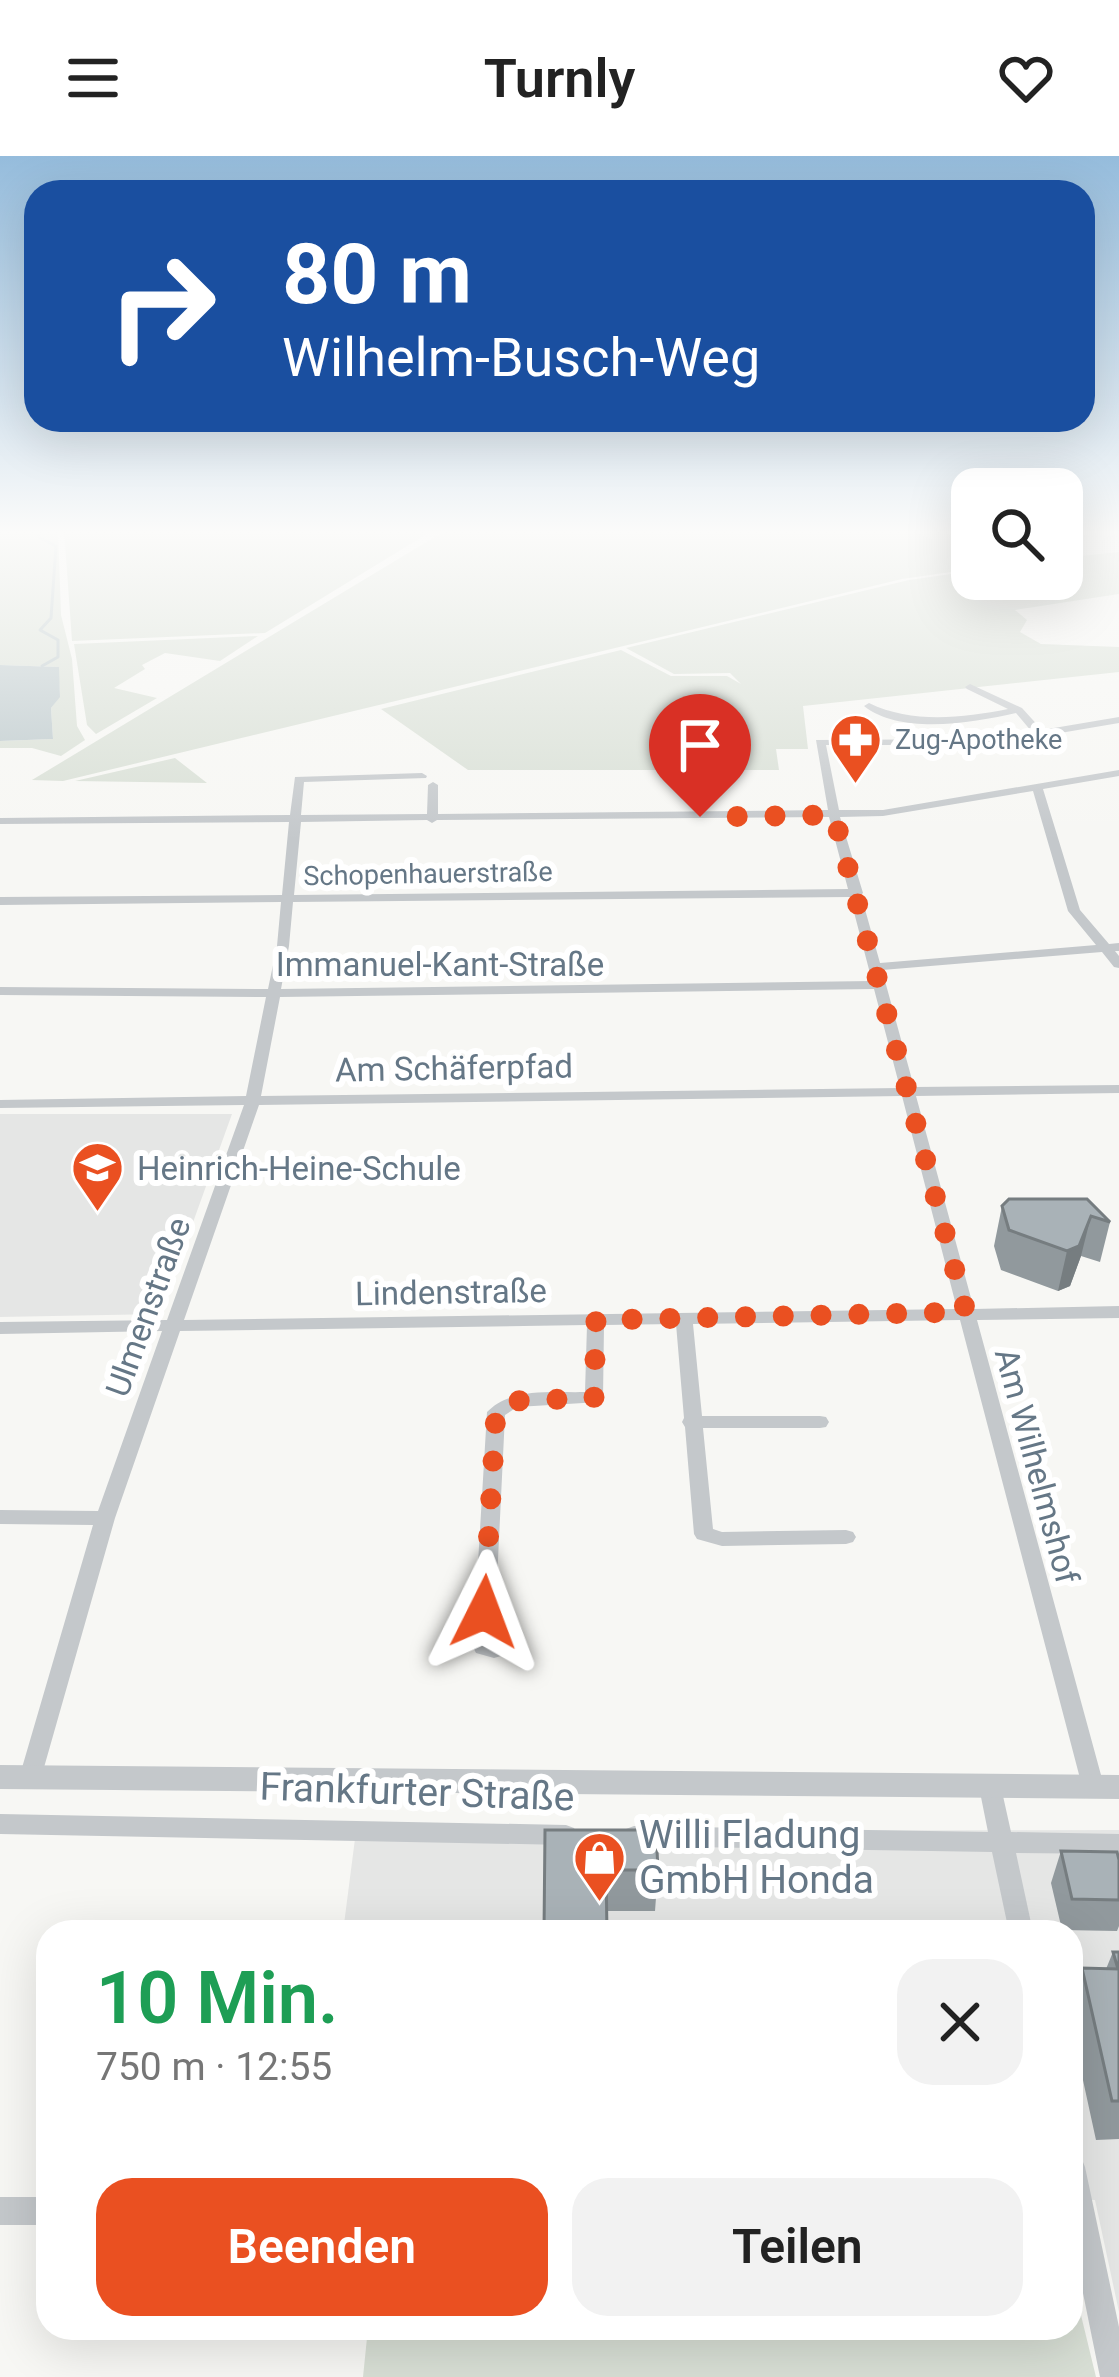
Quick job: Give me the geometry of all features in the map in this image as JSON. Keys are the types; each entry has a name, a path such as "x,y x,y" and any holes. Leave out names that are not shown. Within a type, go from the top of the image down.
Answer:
{"street":[{"path":"970,687 1018,710 1040,734 1119,720"},
{"path":"869,706 878,715 895,718 981,718 1018,710"},
{"name":"Am Wilhelmshof","path":"1040,734 990,742 820,742 834,815 966,1312 1106,1787"},
{"path":"0,821 834,815 898,812 1119,773"},
{"name":"Ulmenstraße","path":"31,1778 105,1518 252,1103 288,900 299,779 427,780 432,820"},
{"path":"1038,788 1074,911 1113,948 1119,964"},
{"name":"Schopenhauerstraße","path":"0,901 857,893"},
{"path":"876,967 1113,948"},
{"name":"Immanuel-Kant-Straße","path":"0,991 274,993 881,985"},
{"name":"Am Schäferpfad","path":"0,1104 910,1088 1119,1089"},
{"name":"Lindenstraße","path":"0,1328 1119,1312"},
{"path":"684,1319 704,1534 722,1539 846,1537"},
{"path":"494,1650 484,1647 496,1412 513,1401 594,1398 596,1320"},
{"path":"692,1422 820,1422"},
{"path":"0,1517 105,1518"},
{"name":"Frankfurter Straße","path":"0,1778 1106,1787"},
{"path":"990,1787 1019,1920"},
{"name":"Frankfurter Straße","path":"0,1824 333,1826 600,1836 1119,1844"},
{"path":"0,2211 36,2210"},
{"path":"1083,2246 1115,2377"}],"shaded area":[{"path":"0,633 65,633 77,726 85,740 61,756 32,748 0,748 0,741 53,739 51,708 60,696 58,667 0,665"},
{"path":"71,633 266,633 265,633 72,641"},
{"path":"276,633 679,633 63,781 32,780"},
{"path":"690,633 1021,633 1041,644 1119,647 1119,672 803,706 808,749 776,749 779,770 468,770 381,709 621,650 671,676 727,676 741,684 730,673 674,674 626,648"},
{"path":"258,636 220,661 165,653 114,688 157,698 96,734 87,725 74,644"},
{"path":"0,665 59,667 60,697 51,708 53,739 0,741"},
{"path":"175,758 207,783 75,781"},
{"name":"Heinrich-Heine-Schule","path":"0,1114 232,1114 160,1314 0,1317"},
{"path":"1119,1830 1119,2312 1095,2200 1083,2200 1083,1920 345,1920 356,1831"},
{"path":"1083,2323 1096,2377 363,2377 367,2340 1083,2340"}],"building":[{"path":"1009,1199 1087,1199 1110,1222 1091,1216 1079,1246 1067,1251 1009,1230 1002,1206"},
{"path":"545,1830 656,1830 658,1870 606,1870 607,1920 544,1920"},
{"path":"1061,1851 1117,1852 1119,1900 1072,1899"},
{"path":"1113,1952 1119,1952 1119,2101 1112,2101 1083,1968 1118,1969"}],"waterway":[{"path":"42,666 58,657 58,640 45,633"}],"place":[{"name":"Zug-Apotheke","path":"856,786"},
{"name":"Heinrich-Heine-Schule","path":"98,1214"},
{"name":"Willi Fladung GmbH Honda","path":"600,1903"}],"route":[{"path":"484,1612 496,1412 513,1401 594,1398 596,1320 966,1312 834,815 700,817"}]}
